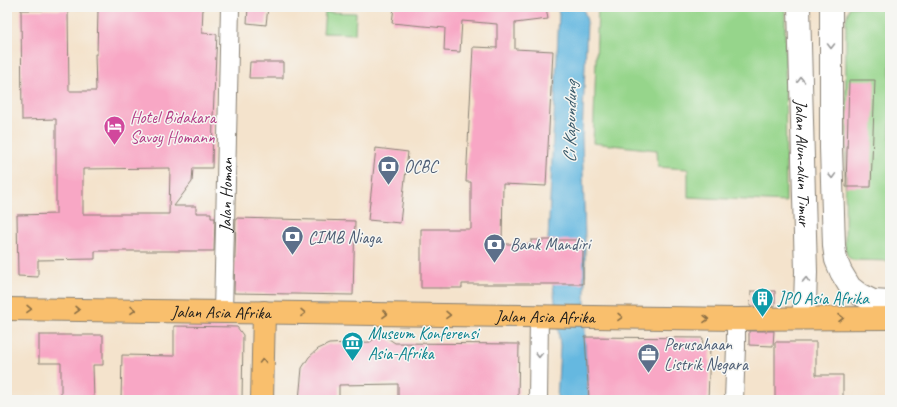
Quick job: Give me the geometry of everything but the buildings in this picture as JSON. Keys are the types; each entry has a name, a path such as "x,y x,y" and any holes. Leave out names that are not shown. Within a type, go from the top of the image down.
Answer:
{"main road":[{"name":"Jalan Asia Afrika","path":"7,309 736,319 890,318"},
{"path":"262,400 264,312"}],"street":[{"name":"Jalan Homan","path":"223,312 230,7"},
{"name":"Jalan Alun-alun Timur","path":"799,7 806,272 805,303 802,318"},
{"name":"Jalan Alun-alun Timur","path":"831,7 831,148 834,246 836,260 850,287 860,294 882,302"},
{"path":"538,400 539,316"},
{"path":"734,400 736,319"}],"green space":[{"path":"598,7 785,7 786,202 688,197 688,169 658,167 657,150 593,143"},
{"path":"890,7 890,261 853,260 848,257 845,248 846,20 849,8"},
{"path":"325,12 356,13 355,34 323,33"}],"water":[{"name":"Ci Kapundung","path":"557,7 583,7 587,21 582,137 585,239 585,337 589,400 557,400 560,346 548,240 559,14"}],"place":[{"name":"Hotel Bidakara Savoy Homann","path":"115,146"},
{"name":"OCBC","path":"388,186"},
{"name":"CIMB Niaga","path":"292,256"},
{"name":"Bank Mandiri","path":"495,264"},
{"name":"JPO Asia Afrika","path":"762,318"},
{"name":"Museum Konferensi Asia-Afrika","path":"352,362"},
{"name":"Perusahaan Listrik Negara","path":"648,374"}]}
